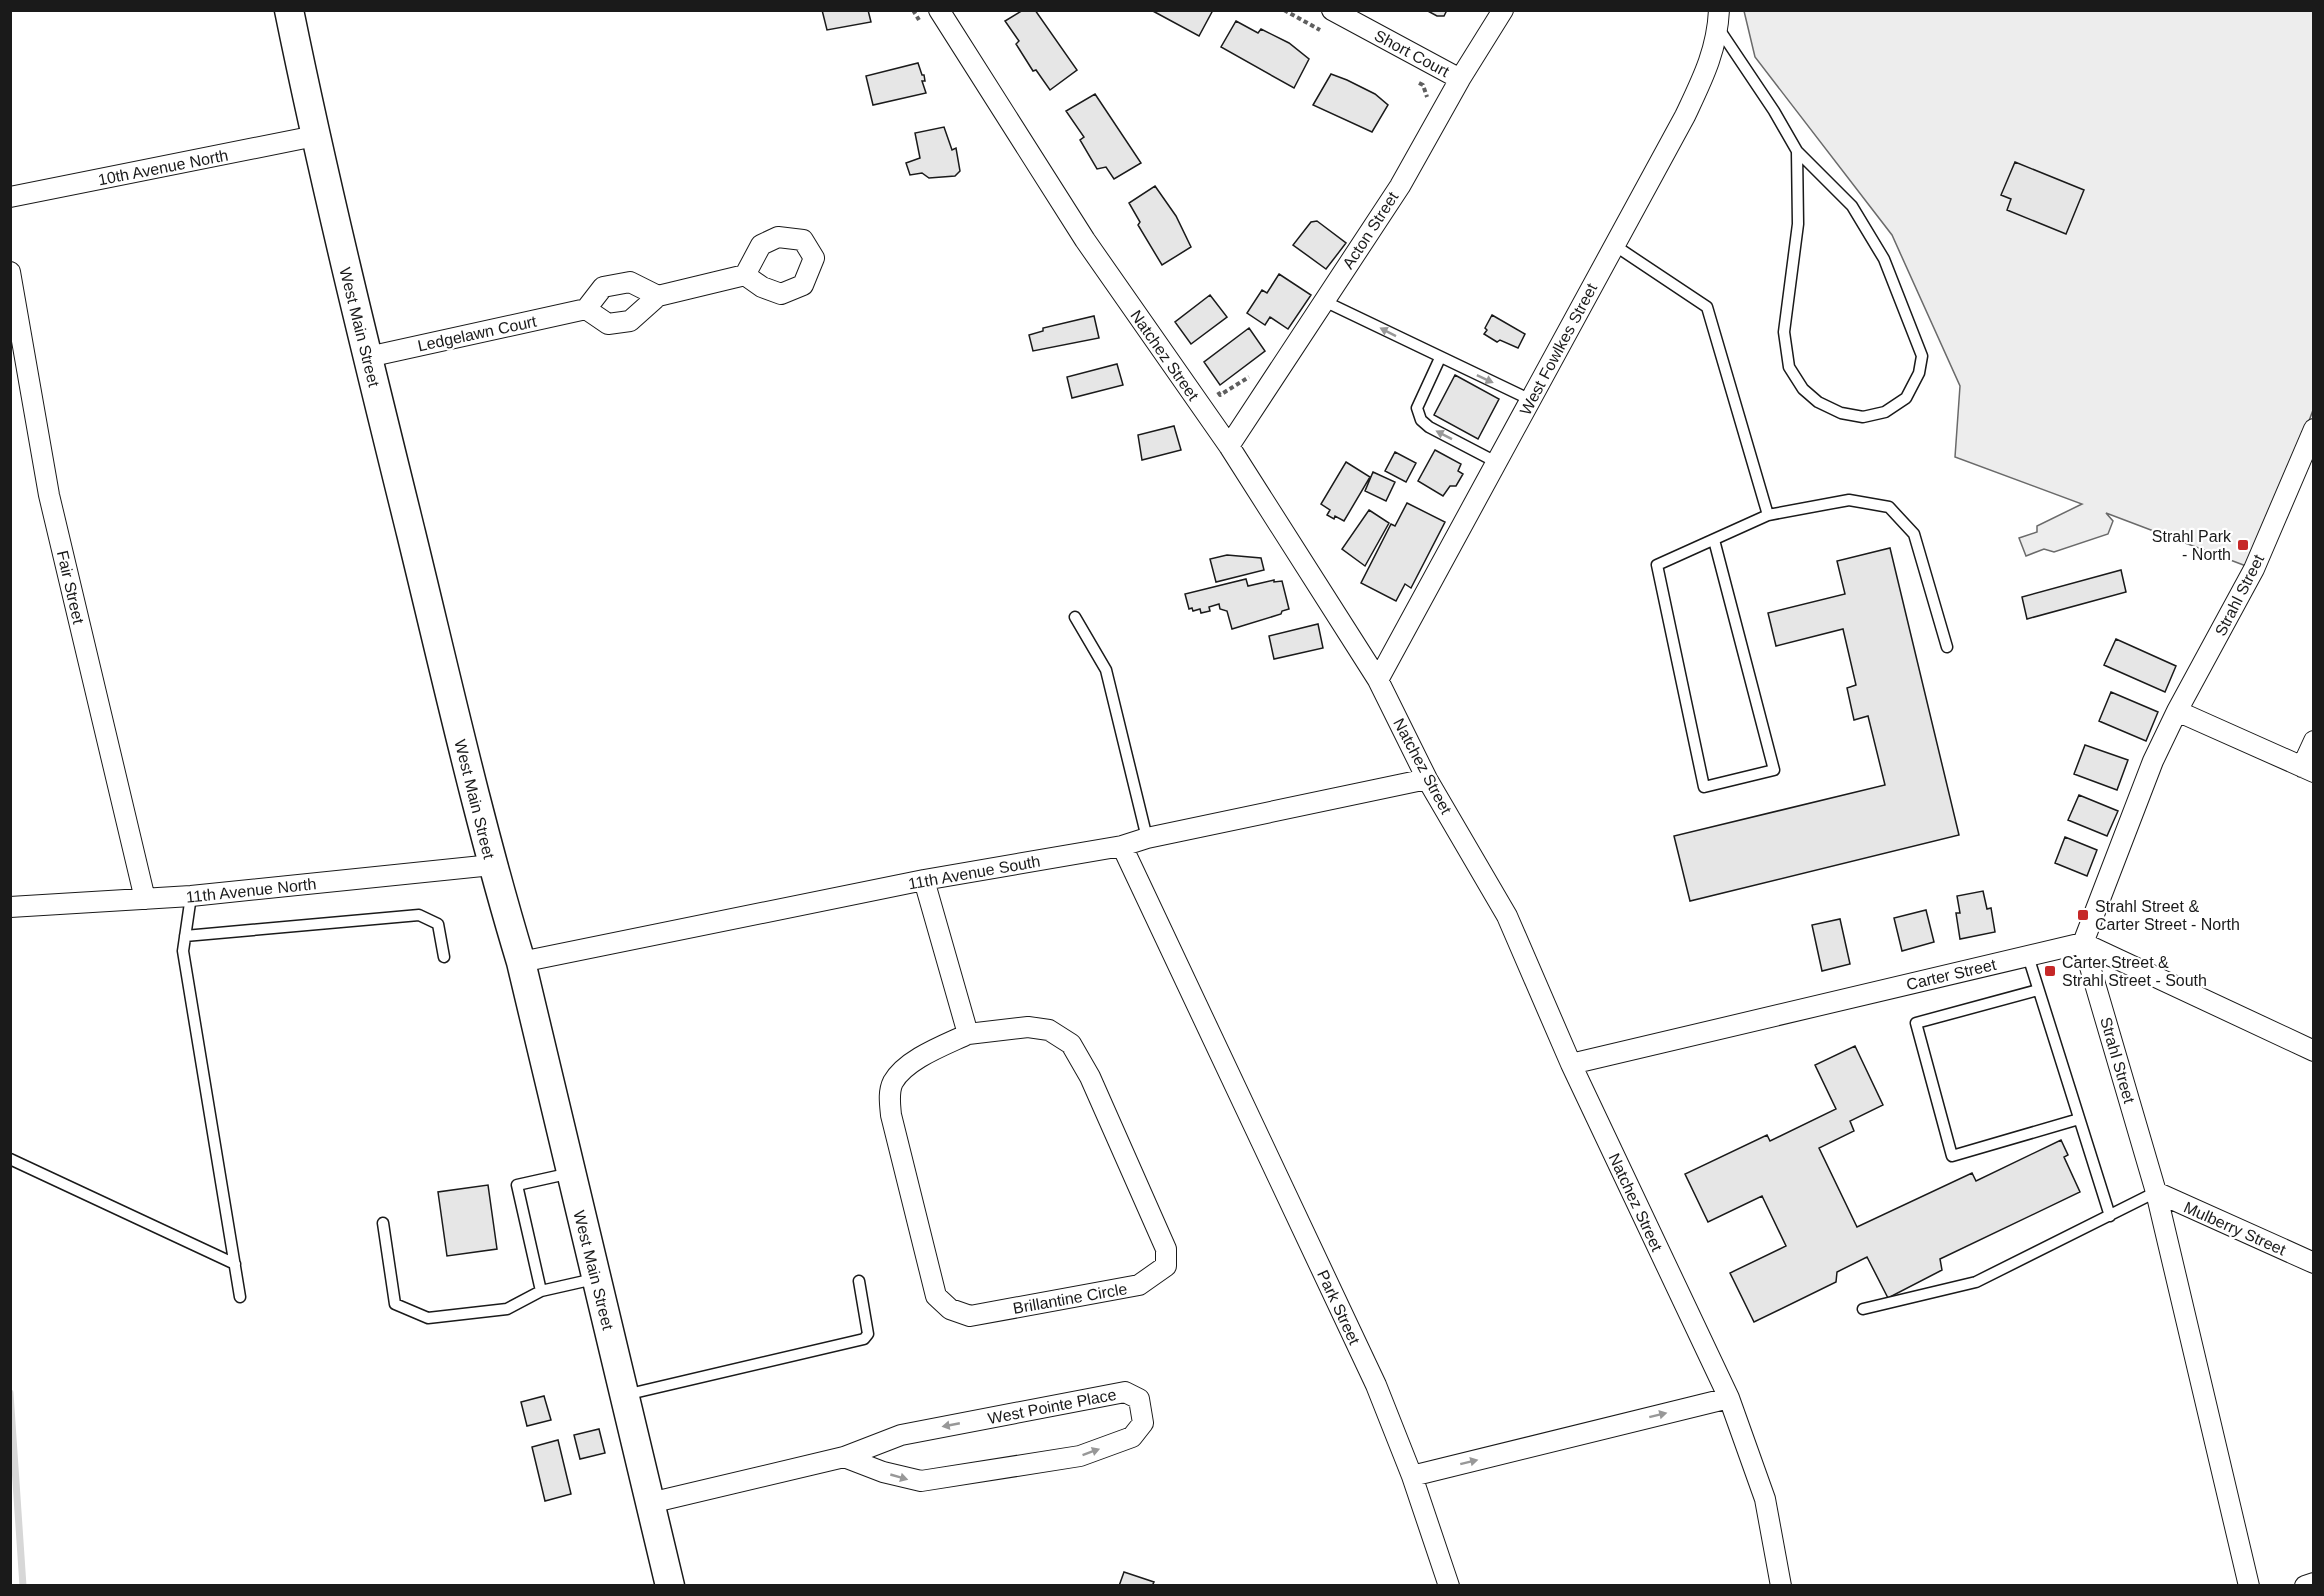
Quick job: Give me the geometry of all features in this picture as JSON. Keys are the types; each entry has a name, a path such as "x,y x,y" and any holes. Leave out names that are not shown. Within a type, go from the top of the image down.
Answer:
{"main road":[{"name":"West Main Street","path":"289,10 315,136 368,357 492,866 521,962 670,1586"}],"street":[{"name":"Natchez Street","path":"939,10 1085,240 1229,446 1378,680 1427,779 1507,916 1571,1064 1729,1398 1765,1499 1781,1586"},
{"name":"Short Court","path":"1332,10 1460,79"},
{"name":"Acton Street","path":"1229,446 1400,186 1460,79 1503,10"},
{"name":"West Fowlkes Street","path":"1378,680 1685,116 1711,62 1719,20"},
{"name":"10th Avenue North","path":"10,197 315,136"},
{"name":"Fair Street","path":"10,272 14,312 49,495 145,899"},
{"path":"658,296 630,282 603,287 586,309 608,324 630,321 658,296 745,275"},
{"name":"Ledgelawn Court","path":"368,357 586,309"},
{"name":"Strahl Street","path":"2249,1586 2156,1192 2083,943 2153,761 2177,711 2254,569 2313,434"},
{"path":"2177,711 2308,769 2313,741"},
{"name":"11th Avenue South","path":"521,962 924,880 1122,846 1147,838 1427,779"},
{"name":"Park Street","path":"1122,846 1376,1385 1412,1476 1449,1586"},
{"name":"11th Avenue North","path":"10,907 192,896 492,866"},
{"path":"924,880 968,1034"},
{"path":"2083,943 2313,1051"},
{"name":"Carter Street","path":"1571,1064 2083,943"},
{"name":"Brillantine Circle","path":"1028,1027 1048,1030 1071,1044 1090,1077 1166,1249 1166,1266 1139,1285 970,1316 950,1309 936,1296 891,1115 890,1094 894,1081 915,1060 968,1034 1028,1027"},
{"name":"Mulberry Street","path":"2156,1192 2313,1263"},
{"name":"West Pointe Place","path":"650,1503 844,1456 901,1435 1125,1392 1139,1399 1143,1423 1132,1437 1080,1456 921,1481 883,1472 844,1456"},
{"path":"1412,1476 1729,1398"},
{"path":"2305,1586 2313,1583"}],"lane":[{"path":"1719,20 1797,151 1852,206 1884,259 1922,356 1919,373 1906,398 1886,412 1863,417 1841,413 1818,402 1803,389 1789,367 1784,332 1798,224 1797,151"},
{"path":"1614,245 1707,306 1768,515"},
{"path":"1324,301 1531,400"},
{"path":"1440,358 1417,408 1421,420 1429,427 1496,462"},
{"path":"1714,540 1774,770 1704,787 1657,565 1768,515 1849,500 1889,507 1914,534 1947,647"},
{"path":"1075,617 1106,670 1147,838"},
{"path":"192,896 183,951 240,1297"},
{"path":"185,936 419,915 438,924 444,957"},
{"path":"2028,956 2110,1216"},
{"path":"2038,990 1916,1023 1952,1155 2079,1119"},
{"path":"10,1159 235,1264"},
{"path":"541,1291 517,1185 571,1172"},
{"path":"1863,1309 1976,1282 2156,1192"},
{"path":"383,1223 395,1304 428,1318 507,1309 541,1291 596,1278"},
{"path":"624,1395 864,1339 868,1334 859,1281"}],"path":[{"path":"1284,10 1322,31"},
{"path":"1413,80 1423,85 1429,103"},
{"path":"1213,386 1220,395 1254,373"}],"shaded area":[{"path":"1744,11 2313,11 2313,410 2254,569 2106,513 2113,521 2108,534 2054,552 2044,549 2026,556 2019,538 2037,532 2037,526 2082,504 1955,457 1960,386 1892,235 1755,57"}],"building":[{"path":"822,10 868,10 871,22 827,30"},
{"path":"1023,10 1035,10 1077,70 1050,90 1036,70 1033,71 1016,44 1019,41 1005,21"},
{"path":"1151,10 1213,10 1199,36"},
{"path":"1426,10 1447,10 1444,16 1437,16"},
{"path":"1236,21 1258,33 1261,29 1289,43 1309,59 1294,88 1221,47"},
{"path":"918,63 924,75 925,81 922,81 926,93 873,105 866,76"},
{"path":"1331,74 1375,94 1388,105 1372,132 1313,105"},
{"path":"1095,94 1141,163 1114,179 1106,167 1097,169 1080,140 1084,137 1066,111"},
{"path":"944,127 952,150 956,148 960,171 955,176 929,178 922,173 910,175 906,163 920,158 915,133"},
{"path":"2015,162 2084,190 2066,234 2007,210 2011,199 2001,195"},
{"path":"1155,186 1176,216 1191,247 1162,265 1138,225 1140,222 1129,203"},
{"path":"1317,221 1346,243 1326,269 1293,245 1311,222"},
{"path":"1279,274 1311,295 1288,329 1270,317 1265,325 1247,313 1262,290 1267,293"},
{"path":"1210,295 1227,317 1191,344 1175,322"},
{"path":"1492,315 1525,334 1518,348 1500,340 1497,342 1484,334"},
{"path":"1094,316 1099,338 1033,351 1029,335 1043,331 1043,328"},
{"path":"1249,328 1265,351 1220,385 1204,362"},
{"path":"1117,364 1123,385 1072,398 1067,377"},
{"path":"1455,375 1499,399 1478,439 1434,415"},
{"path":"1174,426 1181,450 1142,460 1138,435"},
{"path":"1435,450 1461,464 1458,471 1463,474 1456,486 1450,486 1443,496 1418,481"},
{"path":"1395,452 1416,463 1406,482 1385,471"},
{"path":"1346,462 1370,477 1344,521 1327,515 1330,510 1321,504"},
{"path":"1373,472 1395,482 1386,501 1365,491"},
{"path":"1407,503 1445,522 1411,588 1405,584 1396,601 1361,583 1391,524 1395,526"},
{"path":"1369,510 1389,523 1365,566 1342,549"},
{"path":"1890,548 1959,835 1690,901 1674,836 1885,785 1868,716 1854,720 1847,688 1856,685 1843,629 1776,646 1768,613 1845,594 1837,561"},
{"path":"1227,555 1261,558 1264,570 1216,582 1210,559"},
{"path":"2121,570 2126,592 2027,619 2022,597"},
{"path":"1246,579 1248,586 1274,580 1274,582 1282,581 1289,609 1282,611 1281,614 1232,629 1227,611 1220,609 1219,604 1209,607 1210,611 1201,613 1200,609 1193,611 1192,608 1189,609 1185,594"},
{"path":"1318,624 1323,648 1274,659 1269,636"},
{"path":"2116,639 2176,666 2165,692 2104,665"},
{"path":"2111,692 2158,712 2146,741 2099,721"},
{"path":"2085,745 2128,760 2117,790 2074,774"},
{"path":"2079,795 2118,811 2107,836 2068,820"},
{"path":"2065,837 2097,850 2087,876 2055,863"},
{"path":"1983,891 1987,909 1991,908 1995,932 1960,939 1956,913 1960,913 1957,896"},
{"path":"1926,910 1934,942 1902,951 1894,918"},
{"path":"1840,919 1850,964 1822,971 1812,925"},
{"path":"1855,1046 1883,1105 1850,1121 1854,1131 1819,1148 1857,1227 1972,1173 1976,1181 2061,1140 2068,1155 2064,1157 2080,1192 1940,1259 1942,1270 1888,1298 1867,1257 1837,1272 1836,1282 1754,1322 1730,1273 1786,1246 1762,1196 1708,1222 1685,1174 1767,1135 1770,1141 1836,1109 1815,1065"},
{"path":"488,1185 497,1249 447,1256 438,1192"},
{"path":"544,1396 551,1420 527,1426 521,1402"},
{"path":"599,1429 605,1453 580,1459 574,1435"},
{"path":"558,1440 571,1494 545,1501 532,1447"},
{"path":"1124,1572 1154,1582 1152,1586 1119,1586"}],"waterway":[{"path":"10,1393 23,1586"}],"place":[{"name":"Strahl Park - North","path":"2243,545"},
{"name":"Strahl Street & Carter Street - North","path":"2083,915"},
{"name":"Carter Street & Strahl Street - South","path":"2050,971"}]}
